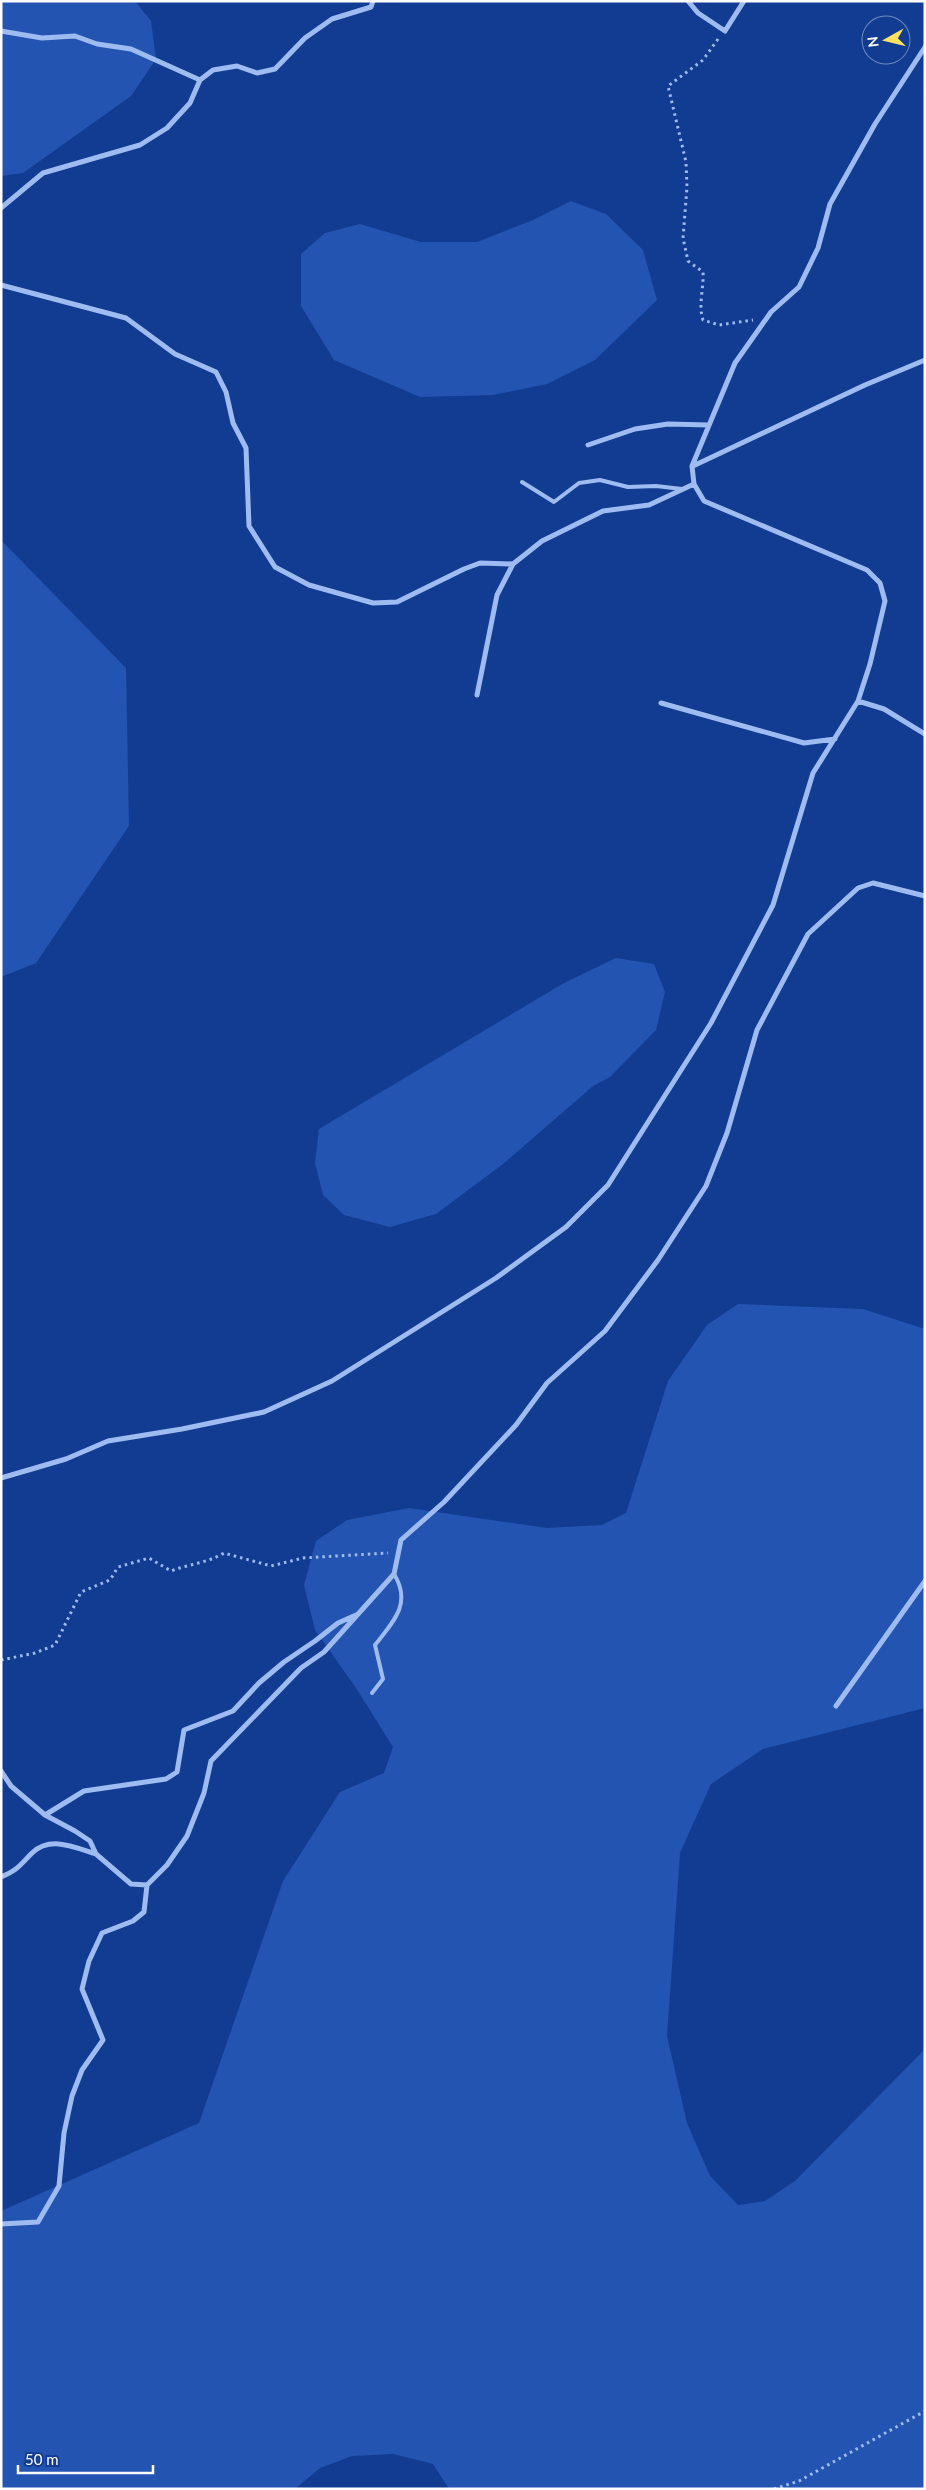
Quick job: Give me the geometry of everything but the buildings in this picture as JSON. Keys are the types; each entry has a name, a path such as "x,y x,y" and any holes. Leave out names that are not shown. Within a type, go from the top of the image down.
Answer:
{"street":[{"path":"1,208 43,173 140,144 167,128 190,103 200,80 213,70 237,66 257,73 275,69 305,38 332,19 371,7 372,1"},
{"path":"688,1 698,13 724,31 744,1"},
{"path":"1,31 42,38 75,36 97,44 131,49 200,80"},
{"path":"1,1478 66,1459 108,1441 191,1428 273,1408 332,1381 496,1278 566,1227 608,1185 711,1023 773,905 813,773 858,701 870,664 885,601 880,582 867,570 704,501 694,484 692,466 735,363 767,318 798,287 818,248 830,204 875,124 925,47"},
{"path":"1,285 126,318 175,354 216,372 226,392 233,423 246,448 249,526 275,567 309,585 373,603 397,602 464,568 480,563 512,564"},
{"path":"692,466 865,385 925,360"},
{"path":"588,445 635,429 668,424 708,425"},
{"path":"477,695 497,595 512,564 542,541 603,512 649,504 694,484"},
{"path":"858,701 884,709 925,734"},
{"path":"662,703 804,743 835,739"},
{"path":"1,2224 38,2222 59,2186 64,2133 72,2096 82,2070 103,2040 82,1989 89,1961 102,1933 133,1921 144,1912 147,1885 166,1865 187,1836 204,1793 211,1762 301,1668 324,1652 394,1574 401,1540 444,1502 516,1425 547,1383 604,1330 658,1260 706,1186 727,1133 757,1030 808,934 858,888 874,883 925,896"},
{"path":"836,1706 925,1581"},
{"path":"45,1814 84,1791 166,1779 171,1776 177,1772 184,1730 233,1711 259,1683 284,1662 316,1641 338,1623 358,1614"},
{"path":"1,1771 11,1786 45,1814 75,1830 90,1841 96,1854"},
{"path":"1,1876 17,1870 34,1851 56,1842 96,1854 131,1884 147,1885"}],"lane":[{"path":"522,482 554,502 579,483 600,480 628,487 656,486 682,489"},
{"path":"372,1693 383,1679 376,1645 390,1626 401,1606 402,1587 394,1574"}],"path":[{"path":"724,31 703,60 668,86 686,162 687,187 683,238 688,261 703,272 704,289 699,308 703,320 719,325 767,318"},
{"path":"1,1660 35,1653 56,1645 81,1592 110,1580 118,1567 149,1558 171,1571 188,1564 212,1560 224,1553 271,1566 302,1558 398,1552"},
{"path":"774,2489 799,2481 925,2411"}],"shaded area":[{"path":"1,1 135,1 151,21 156,59 131,96 23,173 1,176"},
{"path":"571,201 606,214 643,250 657,300 595,360 547,384 493,395 420,397 334,360 301,306 301,254 325,233 360,224 421,242 477,242 533,220"},
{"path":"1,540 126,668 129,826 36,963 1,977"},
{"path":"616,958 654,964 665,992 656,1030 610,1077 593,1086 503,1164 436,1214 390,1227 344,1215 323,1195 315,1163 319,1129 564,983"},
{"path":"738,1304 863,1309 925,1329 925,1708 763,1749 711,1784 680,1853 667,2036 687,2123 710,2176 738,2205 765,2201 795,2181 925,2049 925,2489 449,2489 433,2464 393,2454 352,2456 320,2468 295,2489 1,2489 1,2211 199,2123 283,1881 340,1792 384,1773 393,1747 356,1688 315,1630 304,1585 316,1541 347,1520 409,1508 547,1528 602,1525 626,1513 668,1381 707,1325"}]}
